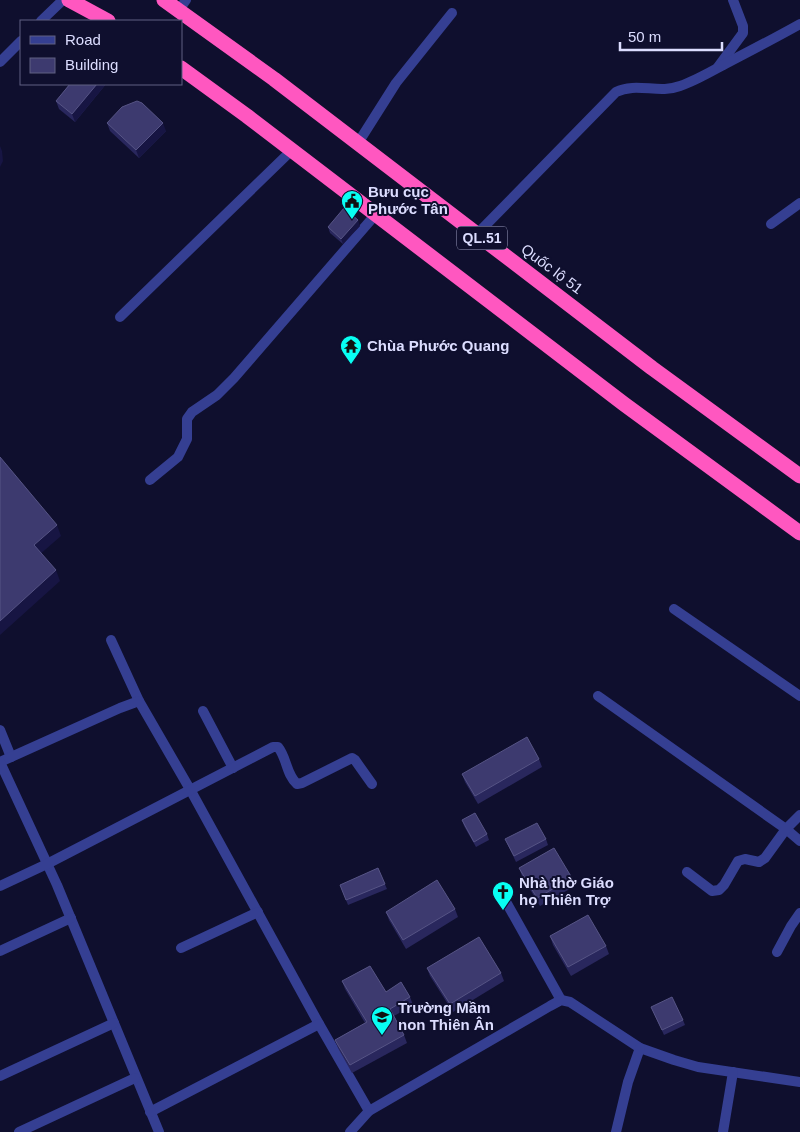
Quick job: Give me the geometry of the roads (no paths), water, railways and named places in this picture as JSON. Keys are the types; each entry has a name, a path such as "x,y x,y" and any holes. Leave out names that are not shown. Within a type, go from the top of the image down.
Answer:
{"highway":[{"path":"68,0 106,20"},
{"name":"Quốc lộ 51","path":"164,0 182,5 274,79 652,368 800,476"},
{"name":"QL.51","path":"182,69 292,150 616,398 800,533"}],"street":[{"path":"42,20 63,0"},
{"path":"718,68 743,32 743,26 732,0"},
{"path":"358,143 396,83 452,13"},
{"path":"477,234 616,92 623,88 633,87 660,89 680,86 800,24"},
{"path":"0,62 20,42"},
{"path":"120,316 292,150"},
{"path":"771,224 800,203"},
{"path":"150,480 178,457 187,438 187,419 192,412 217,396 376,214"},
{"path":"674,609 800,696"},
{"path":"110,640 139,701 369,1111"},
{"path":"598,696 800,841"},
{"path":"139,701 0,762 71,918 158,1132"},
{"path":"204,711 233,768"},
{"path":"0,730 11,757"},
{"path":"0,886 191,791 273,747 278,747 281,751 292,780 297,784 302,784 352,758 372,784"},
{"path":"687,872 712,891 719,890 738,861 745,859 759,862 765,858 800,815"},
{"path":"505,900 561,1000"},
{"path":"181,948 258,912"},
{"path":"777,952 800,913"},
{"path":"0,951 71,918"},
{"path":"350,1132 369,1111 561,1000 570,1002 640,1048 698,1067 800,1082"},
{"path":"0,1076 114,1023"},
{"path":"150,1112 319,1024"},
{"path":"616,1132 628,1082 640,1048"},
{"path":"723,1132 734,1072"},
{"path":"19,1132 135,1078"}],"place":[{"name":"Bưu cục Phước Tân","path":"352,220"},
{"name":"Chùa Phước Quang","path":"351,365"},
{"name":"Nhà thờ Giáo họ Thiên Trợ","path":"503,911"},
{"name":"Trường Mầm non Thiên Ân","path":"382,1036"}]}
